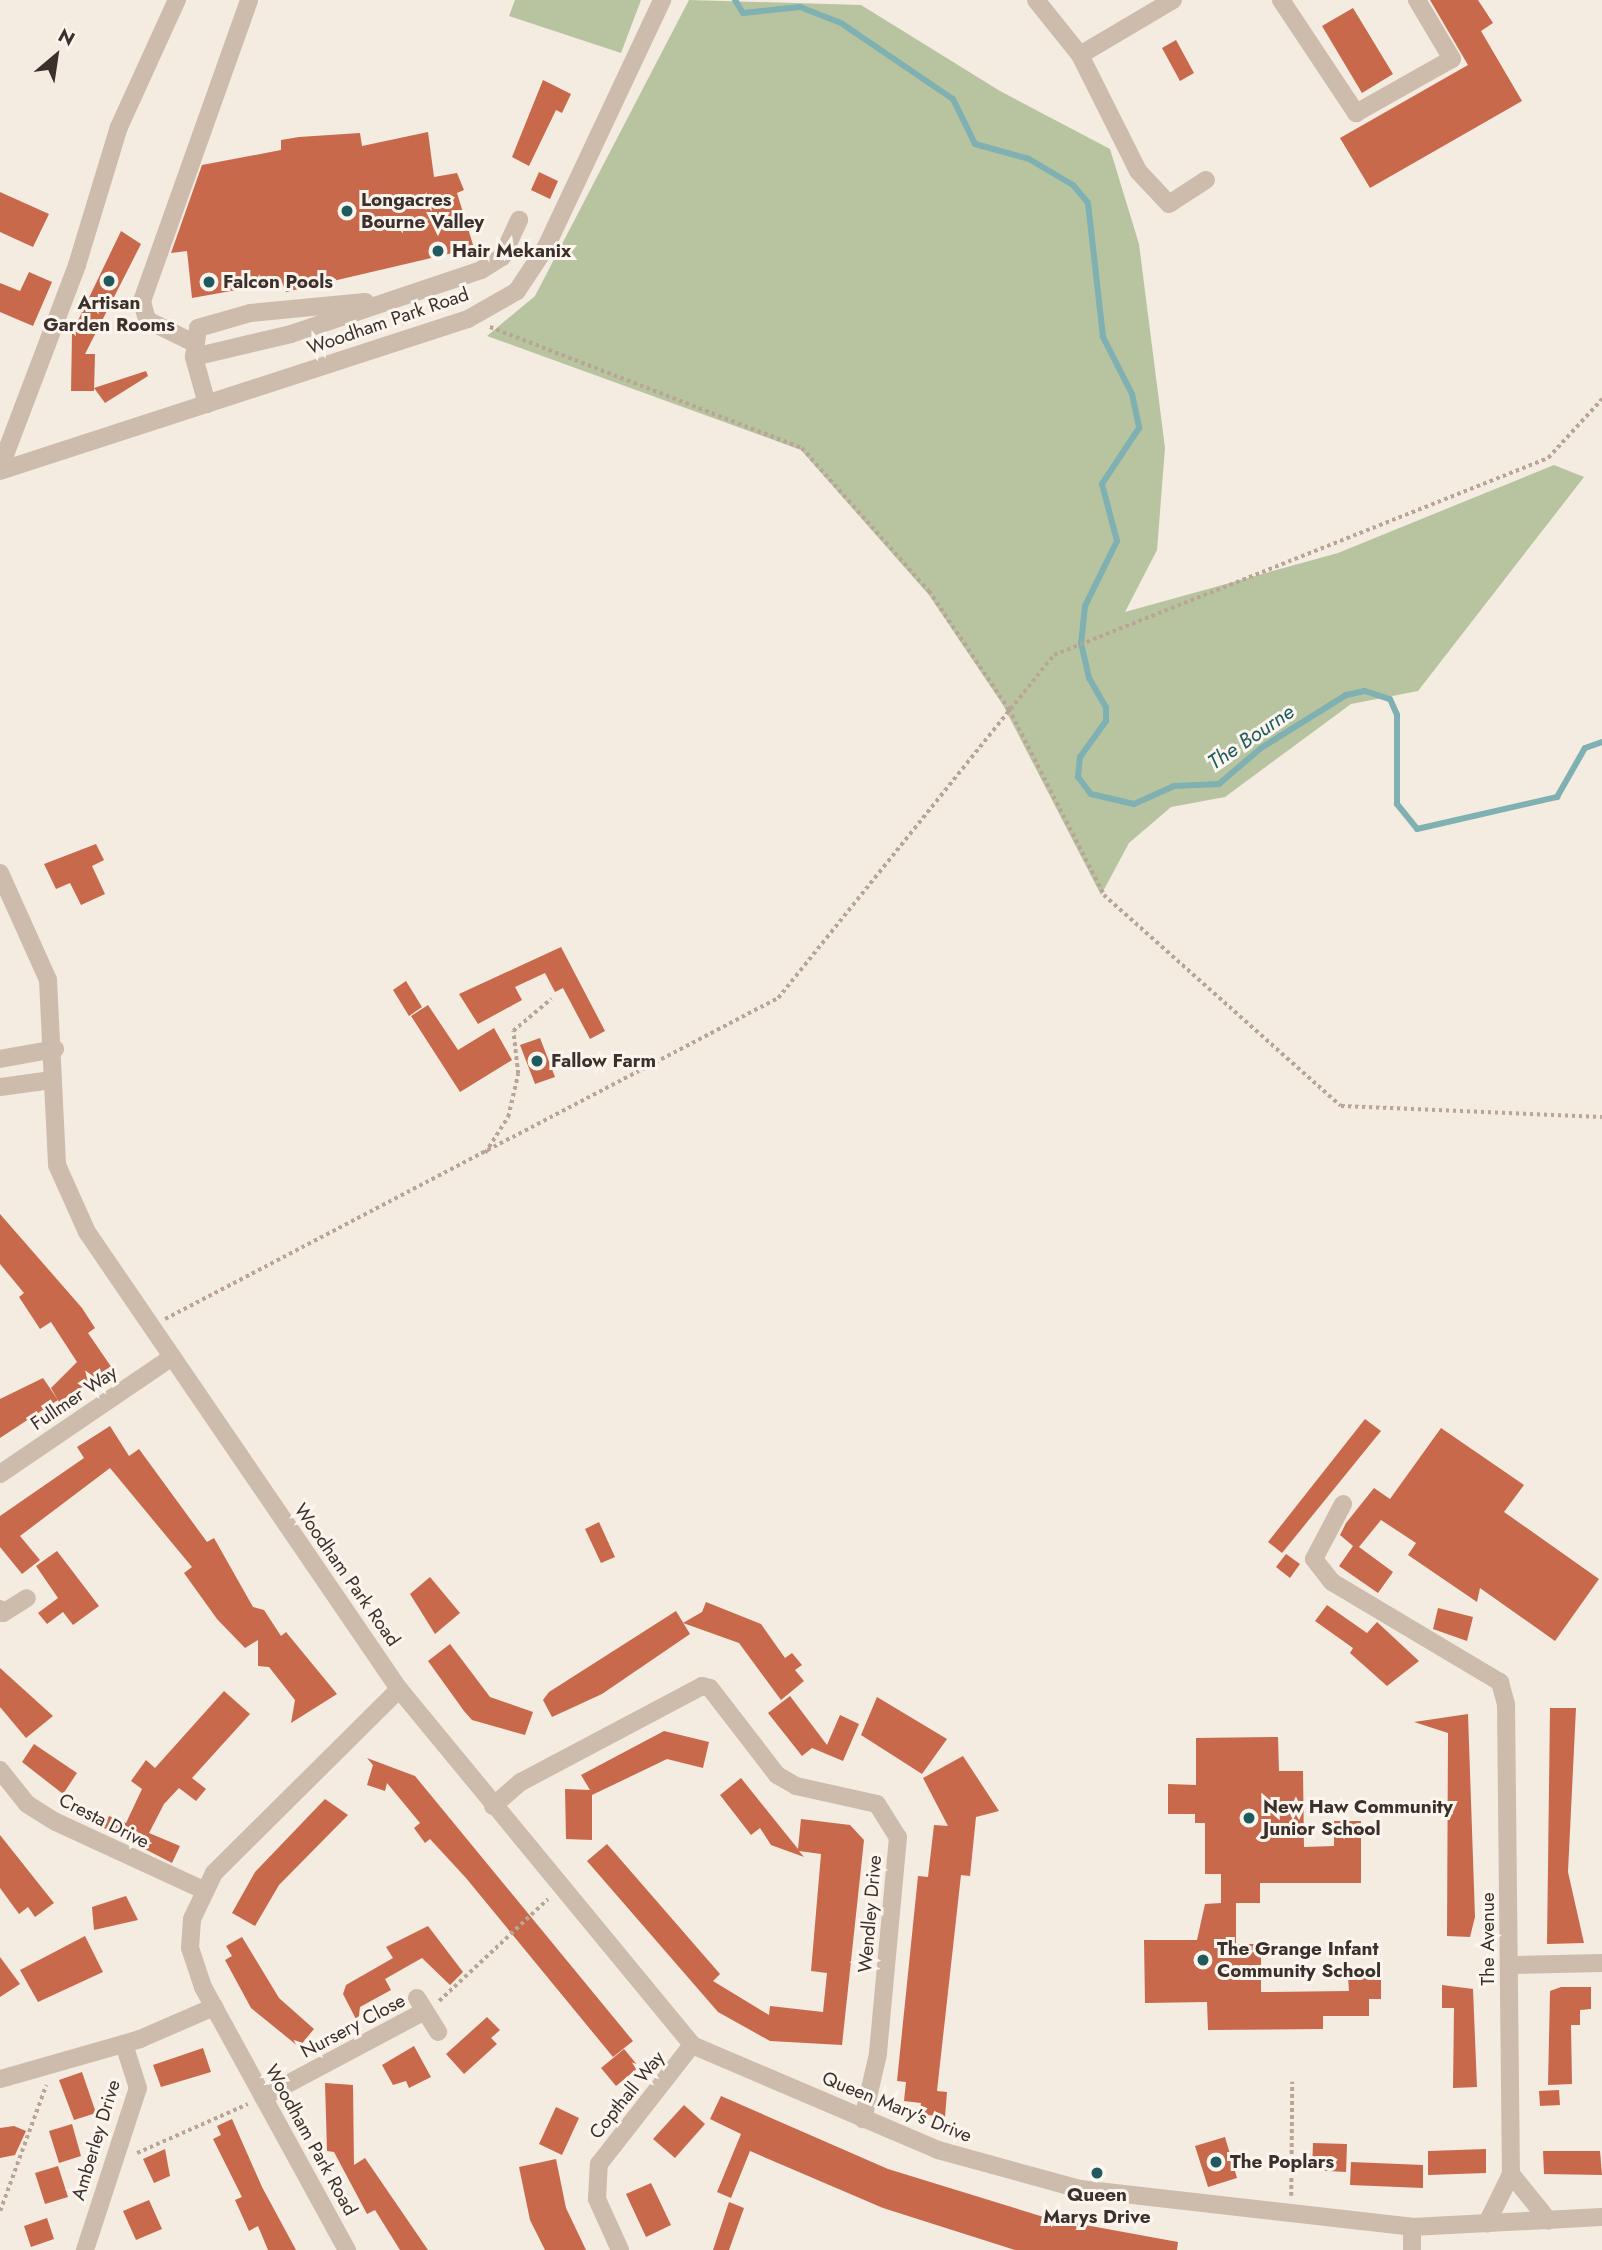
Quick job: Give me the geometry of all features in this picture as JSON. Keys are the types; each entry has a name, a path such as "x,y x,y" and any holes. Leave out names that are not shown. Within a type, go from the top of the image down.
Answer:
{"street":[{"path":"0,469 77,265 119,127 177,0"},
{"path":"248,0 142,301 147,320 194,350 291,334 379,302 481,270 502,257 519,220"},
{"name":"Woodham Park Road","path":"0,469 468,319 517,291 532,272 662,0"},
{"path":"1036,0 1080,55 1138,171 1169,204 1206,180"},
{"path":"1080,55 1173,0"},
{"path":"1281,0 1356,113 1452,59 1417,0"},
{"path":"207,404 194,350 198,328 250,313 379,302"},
{"name":"Woodham Park Road","path":"0,873 48,980 55,1049 52,1080 57,1165 87,1232 399,1689"},
{"path":"0,1059 55,1049"},
{"path":"0,1087 52,1080"},
{"name":"Fullmer Way","path":"0,1474 172,1357"},
{"name":"The Avenue","path":"1343,1504 1314,1559 1332,1582 1500,1682 1506,1704 1511,2174 1487,2222"},
{"path":"0,1609 3,1613 27,1598"},
{"name":"Wendley Drive","path":"493,1807 521,1782 702,1686 710,1688 777,1775 796,1787 877,1804 898,1837 878,2054 863,2119"},
{"path":"203,1890 399,1689"},
{"name":"Queen Mary's Drive","path":"399,1689 493,1807 692,2045 937,2150 1080,2189 1412,2227 1602,2217"},
{"name":"Cresta Drive","path":"0,1770 27,1804 56,1822 203,1890"},
{"name":"Woodham Park Road","path":"203,1890 190,1948 214,2007 347,2250"},
{"path":"1510,1965 1602,1963"},
{"name":"Nursery Close","path":"263,2097 421,2005 438,2032"},
{"path":"0,2079 124,2044 214,2007"},
{"name":"Amberley Drive","path":"85,2250 138,2088 124,2044"},
{"name":"Copthall Way","path":"620,2250 597,2199 599,2164 692,2045"},
{"path":"1511,2174 1549,2221"},
{"path":"1412,2227 1412,2250"}],"path":[{"path":"468,319 802,448 929,591 1009,709 1104,895 1341,1106 1602,1117"},
{"path":"150,1326 484,1154 778,998 1054,655 1091,645 1548,458 1602,399"},
{"path":"484,1154 508,1117 518,1074 513,1031 551,999"},
{"path":"421,2005 560,1888"},
{"path":"0,2211 54,2063"},
{"path":"1292,2081 1292,2201"},
{"path":"112,2164 263,2097"}],"green space":[{"path":"515,0 641,0 621,53 509,16"},
{"path":"689,0 861,5 1000,91 1110,149 1139,244 1165,448 1157,550 1125,612 1338,553 1554,465 1584,477 1418,691 1351,704 1225,797 1171,807 1129,843 1101,895 1003,705 929,595 801,450 487,336 535,296"}],"building":[{"path":"1430,0 1478,0 1493,23 1481,31 1522,101 1370,188 1340,138 1468,65"},
{"path":"1353,8 1393,74 1362,93 1322,26"},
{"path":"1176,40 1194,73 1180,81 1162,48"},
{"path":"543,80 571,94 562,113 556,110 529,166 512,157"},
{"name":"Longacres Bourne Valley","path":"428,132 434,177 457,173 464,190 457,193 474,248 286,292 282,282 192,298 187,251 171,253 202,165 281,150 281,140 299,137 360,133 362,146"},
{"path":"539,172 558,181 550,199 531,190"},
{"path":"0,192 49,214 33,247 0,232"},
{"path":"121,231 141,244 85,354 95,354 94,391 71,391 72,333"},
{"path":"29,272 52,282 33,326 0,312 0,283 20,291"},
{"path":"146,371 148,376 105,403 94,388"},
{"path":"96,844 104,860 92,866 105,894 81,905 70,883 56,889 44,864"},
{"path":"561,947 605,1031 590,1039 563,988 555,992 545,973 515,987 522,1000 478,1024 459,994"},
{"path":"406,981 422,1007 409,1016 393,990"},
{"path":"428,1005 458,1050 494,1028 512,1060 460,1092 411,1016"},
{"name":"Fallow Farm","path":"540,1038 555,1077 535,1084 520,1045"},
{"path":"0,1214 82,1308 95,1328 88,1333 112,1368 59,1402 51,1388 77,1362 51,1322 40,1329 19,1297 24,1293 0,1264"},
{"path":"43,1378 58,1400 0,1438 0,1399"},
{"path":"1365,1419 1381,1431 1282,1553 1268,1542"},
{"path":"110,1426 129,1456 139,1449 207,1542 214,1538 253,1607 264,1610 281,1636 286,1632 337,1694 291,1723 295,1700 269,1667 258,1666 258,1640 245,1648 217,1619 184,1573 192,1567 110,1468 20,1536 40,1560 22,1574 0,1547 0,1516 84,1458 77,1447"},
{"path":"1441,1428 1524,1485 1504,1512 1599,1579 1555,1641 1480,1588 1477,1602 1408,1555 1416,1543 1381,1520 1359,1547 1393,1572 1378,1593 1339,1566 1353,1546 1340,1535 1346,1523 1374,1488 1390,1499"},
{"path":"599,1522 615,1557 601,1563 585,1529"},
{"path":"57,1551 99,1606 73,1625 63,1612 47,1624 38,1613 58,1598 36,1566"},
{"path":"1286,1554 1300,1564 1290,1578 1276,1567"},
{"path":"430,1577 460,1613 435,1634 410,1594"},
{"path":"706,1602 761,1624 785,1658 792,1653 802,1665 795,1670 804,1681 781,1700 739,1643 683,1623 702,1612"},
{"path":"1327,1605 1367,1633 1377,1622 1419,1661 1387,1686 1350,1653 1353,1648 1315,1621"},
{"path":"1438,1608 1473,1617 1467,1641 1433,1629"},
{"path":"676,1611 690,1634 602,1694 552,1717 543,1700 549,1692"},
{"path":"450,1644 490,1697 533,1712 525,1735 472,1720 464,1711 428,1661"},
{"path":"0,1668 53,1716 26,1738 0,1707"},
{"path":"224,1691 250,1714 192,1778 206,1789 196,1801 179,1788 164,1804 149,1833 180,1846 172,1863 104,1828 109,1816 126,1823 142,1789 131,1781 146,1760 155,1768"},
{"path":"790,1696 827,1745 840,1715 859,1724 843,1761 812,1748 802,1756 768,1713"},
{"path":"877,1697 947,1739 922,1774 861,1735"},
{"path":"1550,1708 1576,1708 1568,1872 1584,1943 1547,1944"},
{"path":"1468,1714 1475,1917 1470,1937 1447,1936 1448,1733 1414,1722"},
{"path":"664,1731 709,1742 703,1768 667,1759 592,1795 592,1840 566,1839 565,1789 590,1790 581,1775"},
{"path":"1278,1737 1279,1771 1303,1771 1304,1847 1334,1846 1334,1821 1361,1821 1361,1883 1260,1883 1260,1903 1236,1903 1236,1944 1261,1944 1261,1992 1349,1991 1348,1977 1381,1976 1381,1999 1369,1999 1369,2016 1323,2016 1323,2029 1208,2030 1207,2002 1145,2003 1144,1940 1197,1940 1205,1904 1221,1903 1221,1874 1205,1874 1205,1823 1195,1823 1195,1814 1168,1814 1168,1784 1196,1785 1196,1738"},
{"path":"34,1744 77,1773 63,1794 22,1762"},
{"path":"963,1756 999,1811 976,1817 970,1876 961,1875 937,2091 947,2092 945,2117 919,2114 921,2103 904,2101 906,2082 897,2081 918,1876 928,1877 934,1825 948,1826 923,1778"},
{"path":"367,1758 415,1776 633,2041 613,2057 466,1878 430,1839 425,1843 414,1828 420,1823 387,1783 385,1791 367,1785 373,1765"},
{"path":"741,1778 798,1849 801,1819 850,1825 864,1840 842,2045 770,2041 718,2012 587,1861 607,1844 720,1974 713,1981 769,2015 770,2006 823,2012 827,1973 811,1971 821,1854 799,1851 804,1857 771,1845 760,1828 751,1835 720,1795"},
{"path":"325,1799 348,1815 279,1885 255,1926 232,1913 255,1872"},
{"path":"0,1835 54,1903 35,1917 28,1907 19,1914 0,1888"},
{"path":"126,1896 138,1920 94,1930 92,1907"},
{"path":"428,1926 463,1972 450,1985 422,1958 385,1979 391,1990 360,2007 358,2023 343,1994 346,1985 393,1958 386,1947"},
{"path":"85,1936 103,1972 38,2002 20,1970"},
{"path":"242,1937 279,1998 314,2029 299,2047 251,2008 225,1960 232,1956 226,1946"},
{"path":"0,1957 20,1984 0,1997"},
{"path":"1442,1985 1473,1989 1477,2087 1453,2088 1454,2008 1442,2008"},
{"path":"1561,1987 1591,1987 1591,2009 1580,2010 1580,2025 1571,2025 1572,2084 1548,2085 1550,1991"},
{"path":"487,2017 500,2030 491,2038 497,2044 464,2074 446,2054"},
{"path":"414,2046 431,2077 409,2088 406,2081 393,2085 382,2065"},
{"path":"203,2048 211,2072 161,2087 153,2065"},
{"path":"624,2049 639,2067 616,2086 601,2068"},
{"path":"82,2072 96,2113 74,2120 59,2080"},
{"path":"325,2083 353,2085 354,2165 365,2158 428,2250 400,2250 375,2210 367,2214 334,2152 327,2151"},
{"path":"1559,2090 1560,2105 1540,2106 1539,2091"},
{"path":"721,2096 888,2169 1047,2218 1178,2242 1177,2250 1015,2250 883,2208 750,2151 731,2198 717,2192 741,2134 710,2119"},
{"path":"684,2105 705,2124 675,2158 653,2139"},
{"path":"556,2107 579,2118 562,2155 539,2144"},
{"path":"232,2119 262,2187 296,2250 268,2250 258,2226 249,2231 235,2200 242,2197 213,2139 221,2135 217,2126"},
{"path":"72,2124 81,2156 59,2163 49,2131"},
{"path":"14,2126 26,2131 15,2155 0,2158 0,2128"},
{"name":"The Poplars","path":"1225,2137 1237,2178 1208,2187 1195,2146"},
{"path":"1313,2143 1347,2144 1346,2172 1312,2170"},
{"path":"165,2149 170,2176 154,2183 143,2159"},
{"path":"1486,2149 1486,2173 1428,2175 1428,2151"},
{"path":"1543,2151 1600,2151 1602,2175 1544,2174"},
{"path":"556,2159 566,2208 586,2250 545,2250 530,2220 519,2167"},
{"path":"1351,2162 1423,2165 1423,2188 1350,2185"},
{"path":"58,2166 68,2197 45,2204 35,2173"},
{"path":"651,2183 671,2225 646,2237 626,2194"},
{"path":"149,2200 162,2229 136,2240 123,2211"},
{"path":"729,2202 744,2208 729,2250 713,2250"},
{"path":"47,2218 54,2239 31,2247 24,2226"}],"waterway":[{"name":"The Bourne","path":"735,0 743,13 800,7 841,23 953,99 975,144 1029,159 1073,185 1088,203 1103,337 1132,394 1139,428 1102,484 1117,541 1085,606 1081,643 1089,678 1106,708 1106,721 1080,757 1078,777 1091,794 1134,804 1174,786 1219,784 1261,748 1346,695 1365,691 1390,699 1397,715 1397,804 1417,829 1557,797 1585,748 1602,742"}],"place":[{"name":"Longacres Bourne Valley","path":"347,211"},
{"name":"Hair Mekanix","path":"438,251"},
{"name":"Artisan Garden Rooms","path":"109,281"},
{"name":"Falcon Pools","path":"209,282"},
{"name":"Fallow Farm","path":"537,1061"},
{"name":"New Haw Community Junior School","path":"1249,1818"},
{"name":"The Grange Infant Community School","path":"1203,1960"},
{"name":"The Poplars","path":"1216,2162"},
{"name":"Queen Marys Drive","path":"1097,2173"}]}
